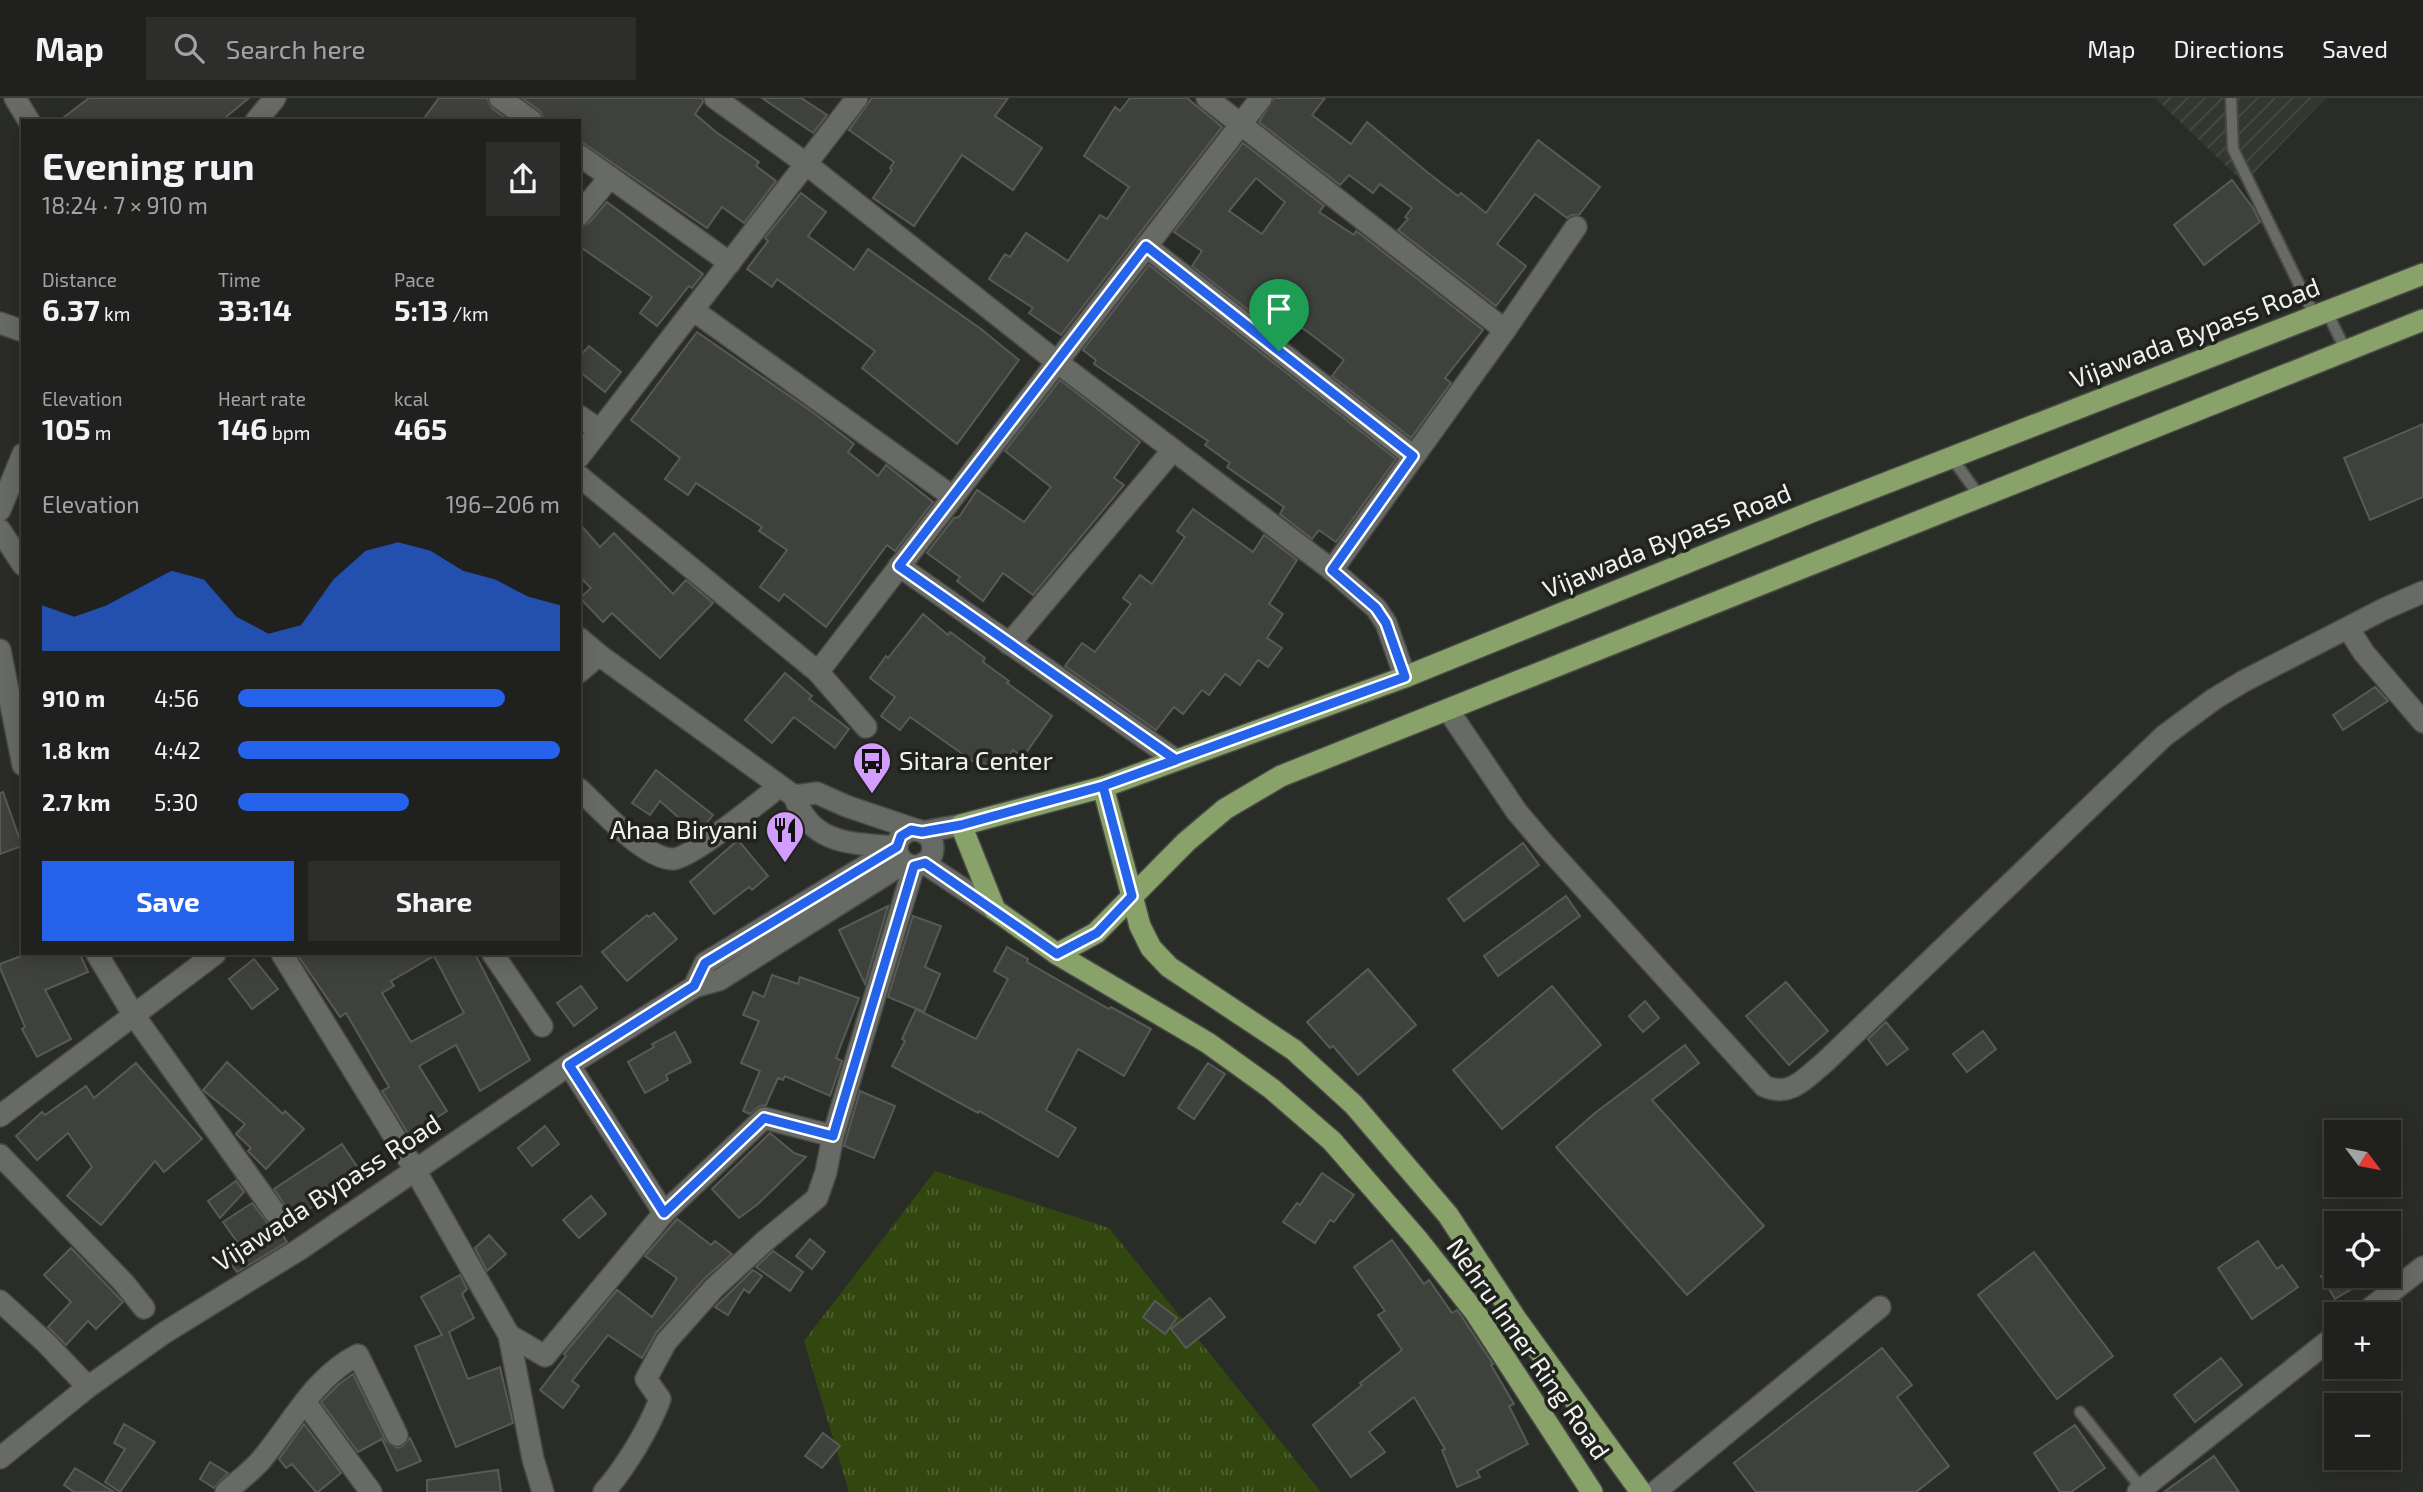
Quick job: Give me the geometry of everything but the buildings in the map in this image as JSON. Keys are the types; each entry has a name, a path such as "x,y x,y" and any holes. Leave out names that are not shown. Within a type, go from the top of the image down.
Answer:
{"main road":[{"name":"Vijawada Bypass Road","path":"961,825 1103,786 1405,677 1952,458 2423,274"},
{"path":"1057,954 1097,933 1186,842 1225,809 1281,776 2423,320"},
{"name":"Nehru Inner Ring Road","path":"1103,786 1140,926 1151,948 1169,967 1294,1050 1354,1105 1448,1215 1516,1319 1641,1492"},
{"path":"961,825 995,911"},
{"name":"Nehru Inner Ring Road","path":"995,911 1057,954 1208,1044 1272,1089 1332,1141 1418,1240 1475,1312 1592,1492"}],"street":[{"path":"15,98 28,119"},
{"path":"258,119 275,98"},
{"path":"500,98 529,119"},
{"path":"715,98 805,163 1057,362 1332,570 1376,608 1386,623 1405,677"},
{"path":"581,454 857,98"},
{"path":"1207,98 1505,330"},
{"path":"818,673 1261,98"},
{"path":"581,156 730,263"},
{"path":"581,213 610,177"},
{"path":"1332,570 1576,227"},
{"path":"1146,246 1413,456"},
{"path":"693,310 953,497"},
{"path":"0,323 21,330"},
{"path":"581,417 600,430"},
{"path":"1009,644 1173,450"},
{"path":"0,510 4,486 21,457"},
{"path":"581,478 818,673 866,727"},
{"path":"0,530 21,562"},
{"path":"899,566 1176,760"},
{"path":"1448,710 1517,812 1545,845 1764,1086 1777,1092 1792,1088 1825,1062 2164,736 2214,699 2244,681 2423,592"},
{"path":"2348,628 2364,653 2423,722"},
{"path":"581,640 786,791 799,810 824,835 836,841 910,860 995,911"},
{"path":"0,650 21,755"},
{"path":"581,671 599,655"},
{"path":"581,791 655,855 674,859 692,851 786,791 817,793 919,831 930,839 933,849 910,860 817,1198 714,1288 666,1342 646,1379 660,1399 654,1415 614,1481 604,1492"},
{"name":"Vijawada Bypass Road","path":"0,1458 88,1387 164,1333 300,1249 569,1065 694,986 719,980 910,860 901,836 911,830 961,825"},
{"path":"98,955 133,1014 276,1214"},
{"path":"0,1115 214,955"},
{"path":"283,955 415,1170 509,1335 533,1459 543,1492"},
{"path":"494,955 542,1026"},
{"path":"569,1065 664,1213"},
{"path":"509,1335 545,1356 664,1213 764,1118 833,1136"},
{"path":"0,1155 124,1283 144,1308"},
{"path":"2378,1302 2423,1266"},
{"path":"0,1301 45,1342 88,1387"},
{"path":"1655,1492 1880,1307"},
{"path":"2140,1491 2324,1345"},
{"path":"226,1492 261,1461 305,1402 340,1364 358,1355 397,1434"},
{"path":"305,1402 371,1492"}],"lane":[{"path":"2231,98 2233,149 2321,314 2346,351"},
{"path":"1952,458 1980,497"},
{"path":"2080,1412 2140,1491"}],"shaded area":[{"path":"2155,98 2326,98 2244,183"}],"green space":[{"path":"935,1171 1109,1228 1321,1492 849,1492 804,1341"}],"place":[{"name":"Sitara Center","path":"872,795"},
{"name":"Ahaa Biryani","path":"785,864"}],"route":[{"path":"1279,351 1146,246 899,566 1009,644 1176,760 1103,786 1132,896 1097,933 1057,954 925,863 914,866 833,1136 764,1118 664,1213 569,1065 694,986 705,963 897,847 901,836 911,830 922,832 961,825 1103,786 1405,677 1386,623 1376,608 1332,570 1413,456 1279,351"}]}
